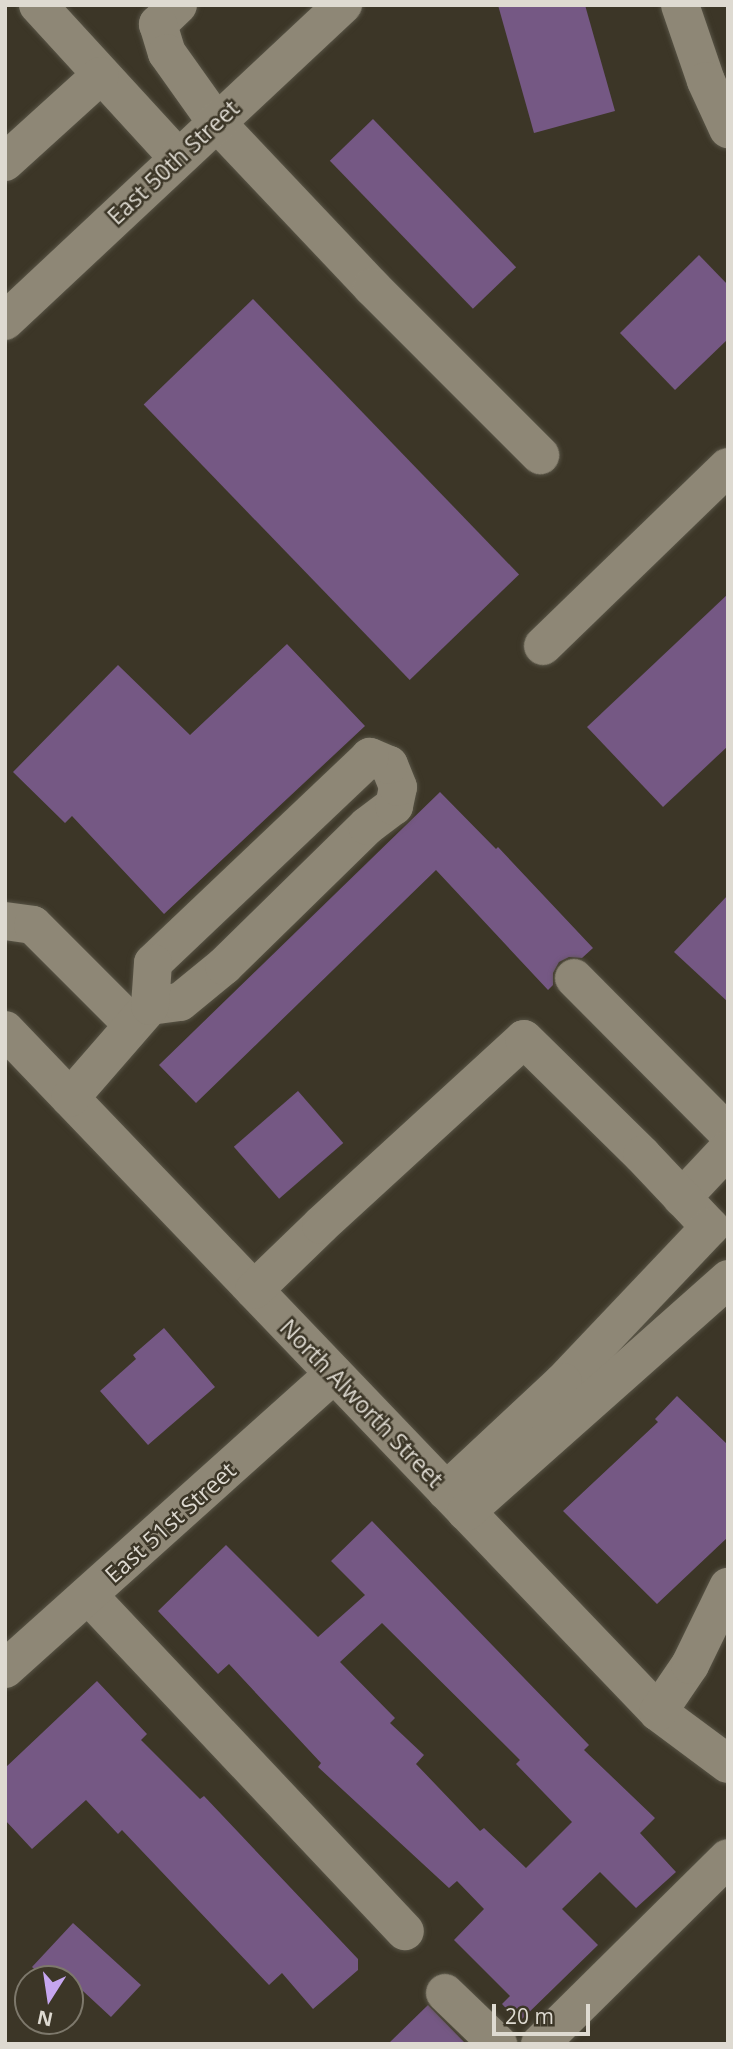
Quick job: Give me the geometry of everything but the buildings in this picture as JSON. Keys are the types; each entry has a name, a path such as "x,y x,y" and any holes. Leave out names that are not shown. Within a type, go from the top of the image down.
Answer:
{"street":[{"path":"38,5 100,76 178,158"},
{"name":"East 50th Street","path":"13,300 178,158 343,5"},
{"path":"680,5 706,81 728,129"},
{"path":"158,12 167,53 216,122 372,287 540,455"},
{"path":"5,162 100,76"},
{"path":"543,646 728,467"},
{"path":"70,1098 142,1016 180,1002 215,973 367,826 394,806 398,788 389,765 370,757 153,963 142,1016"},
{"path":"5,921 33,925 142,1016"},
{"path":"574,978 728,1133"},
{"name":"North Alworth Street","path":"5,1030 658,1712 728,1764"},
{"path":"254,1290 524,1039 710,1227 563,1382 456,1502"},
{"path":"682,1198 728,1149"},
{"path":"456,1502 728,1279"},
{"name":"East 51st Street","path":"5,1670 334,1374"},
{"path":"658,1712 690,1665 728,1587"},
{"path":"88,1595 405,1931"},
{"path":"540,2044 728,1858"},
{"path":"445,1993 498,2044"}]}
